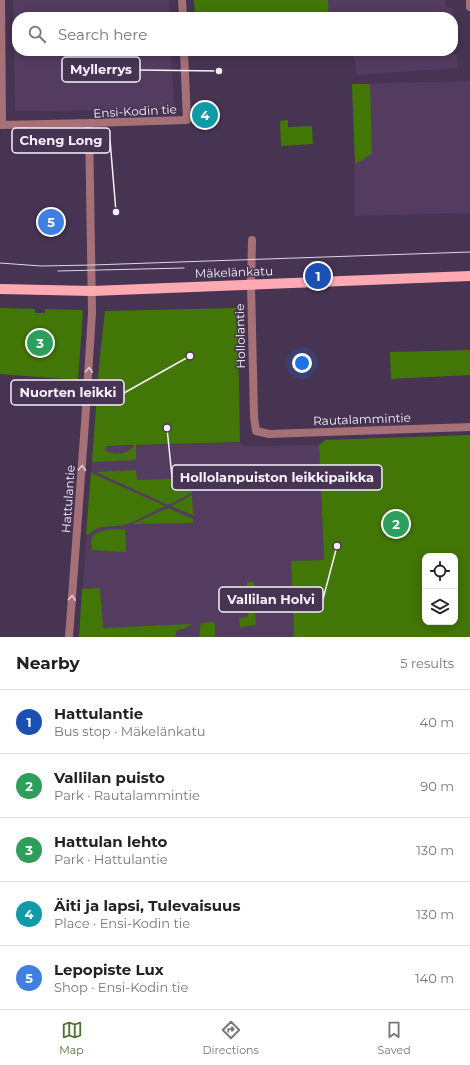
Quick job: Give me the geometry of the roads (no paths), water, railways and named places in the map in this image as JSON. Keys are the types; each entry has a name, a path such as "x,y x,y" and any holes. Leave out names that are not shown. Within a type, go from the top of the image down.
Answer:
{"main road":[{"name":"Mäkelänkatu","path":"0,289 92,291 470,276"}],"street":[{"path":"182,0 183,12"},
{"path":"470,0 470,6"},
{"path":"1,6 2,126 89,124"},
{"name":"Ensi-Kodin tie","path":"92,291 89,124 187,120 184,56"},
{"name":"Hollolantie","path":"252,240 251,284 254,412 256,431"},
{"name":"Hattulantie","path":"69,637 85,423 92,291"},
{"name":"Rautalammintie","path":"256,431 269,434 470,427"}],"tram line":[{"path":"0,263 41,266 92,265 470,252"},
{"path":"58,271 184,268"}],"place":[{"name":"Myllerrys","path":"219,71"},
{"name":"Äiti ja lapsi, Tulevaisuus","path":"205,115"},
{"name":"Cheng Long","path":"116,212"},
{"name":"Lepopiste Lux","path":"51,222"},
{"name":"Hattulantie","path":"318,276"},
{"name":"Hattulan lehto","path":"40,343"},
{"name":"Nuorten leikki","path":"190,356"},
{"name":"Hollolanpuiston leikkipaikka","path":"167,428"},
{"name":"Vallilan puisto","path":"396,524"},
{"name":"Vallilan Holvi","path":"337,546"}]}
